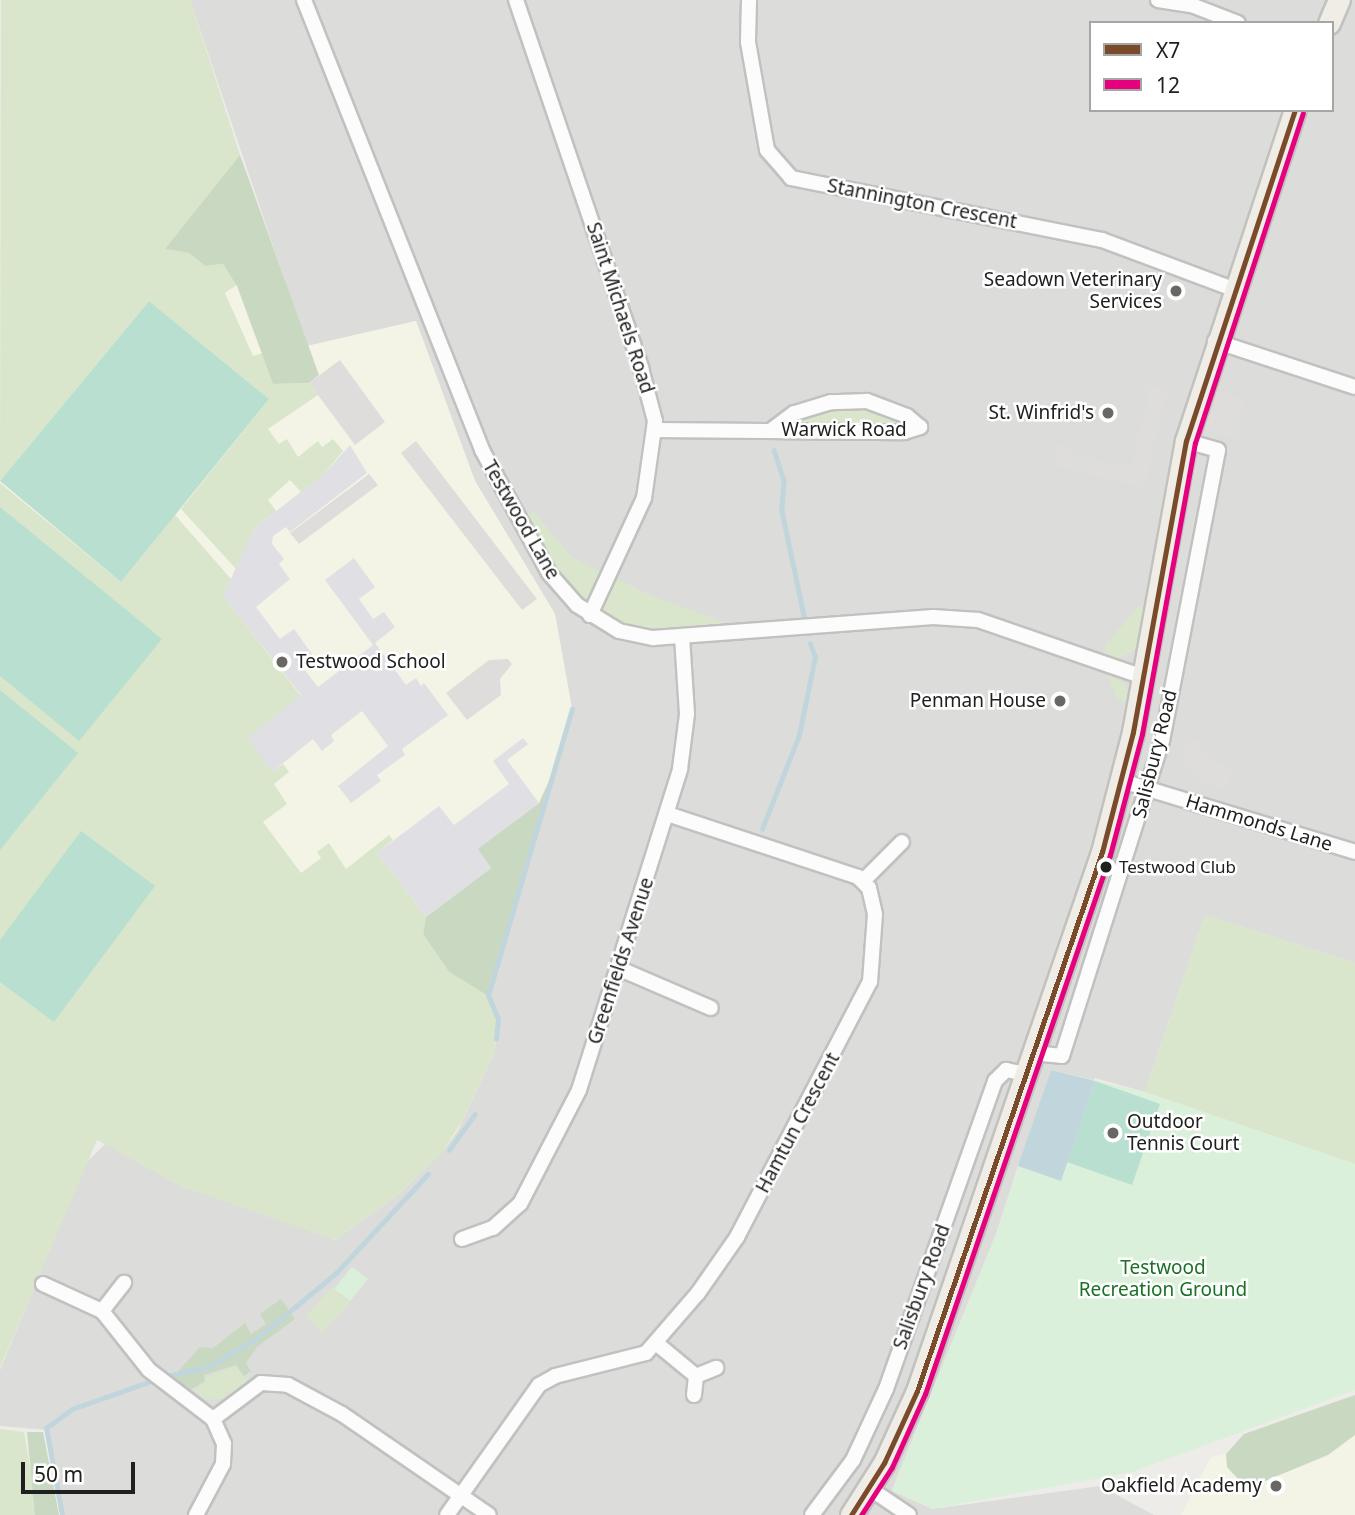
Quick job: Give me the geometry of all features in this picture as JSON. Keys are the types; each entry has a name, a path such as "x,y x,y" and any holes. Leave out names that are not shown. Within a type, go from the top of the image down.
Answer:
{"main road":[{"path":"1330,21 1339,0"},
{"name":"Salisbury Road","path":"852,1515 869,1488 917,1391 1034,1053 1122,781 1144,677 1186,441 1215,341 1294,112"}],"street":[{"name":"Testwood Lane","path":"304,0 482,450 549,573 590,615 629,634 682,637 959,617 996,624 1144,677"},
{"name":"Saint Michaels Road","path":"516,0 645,380 655,430 644,498 590,615"},
{"name":"Stannington Crescent","path":"749,0 748,41 766,150 791,178 1102,240 1233,289"},
{"path":"1158,0 1194,6 1233,21"},
{"path":"1215,341 1355,387"},
{"name":"Warwick Road","path":"655,430 770,431 904,432 920,427 907,416 867,401 843,401 794,413 770,431"},
{"name":"Salisbury Road","path":"1034,1053 1062,1056 1149,789 1218,450 1186,441"},
{"name":"Greenfields Avenue","path":"462,1239 503,1221 527,1194 575,1101 667,814 687,730 682,637"},
{"name":"Hammonds Lane","path":"1122,781 1355,852"},
{"path":"667,814 840,869 863,881 902,842"},
{"name":"Hamtun Crescent","path":"447,1515 539,1385 566,1373 630,1359 656,1343 737,1237 866,993 876,930 873,898 863,881"},
{"path":"618,968 711,1008"},
{"name":"Salisbury Road","path":"813,1515 853,1460 886,1389 995,1081 1006,1070 1026,1074"},
{"path":"102,1311 124,1283"},
{"path":"43,1284 102,1311 149,1370 213,1419 224,1444 223,1464 196,1515"},
{"path":"656,1343 696,1376"},
{"path":"696,1376 716,1368"},
{"path":"694,1395 696,1376"},
{"path":"213,1419 254,1386 267,1382 300,1390 342,1413 489,1515"},
{"path":"869,1488 909,1515"}],"shaded area":[{"path":"190,0 1355,0 1355,963 1205,915 1145,1092 1095,1078 1018,1166 996,1234 892,1490 932,1509 1100,1486 1154,1515 63,1515 46,1430 0,1426 0,1370 85,1164 105,1144 183,1187 225,1199 498,1019 488,996 572,709 555,614 475,481 416,321 307,346"},
{"name":"Testwood School","path":"240,155 307,346 416,321 475,481 555,614 572,709 488,996 498,1019 495,1051 458,1130 443,1151 399,1194 335,1240 0,1080 0,456"},
{"path":"340,360 385,422 355,445 309,383"},
{"path":"1147,384 1167,390 1144,488 1053,466 1056,444 1069,448 1068,452 1130,468 1147,403"},
{"path":"1216,390 1244,398 1239,440 1204,430"},
{"path":"416,441 537,599 522,610 401,453"},
{"path":"350,445 367,473 290,532 286,527 273,536 272,544 284,559 279,564 290,579 256,607 280,639 294,629 312,654 300,664 318,687 373,645 325,580 354,558 375,587 359,599 373,619 384,612 395,627 375,643 406,685 416,678 421,686 424,683 448,715 402,749 405,755 377,775 381,781 351,803 338,786 388,746 362,711 331,735 334,741 322,751 313,739 272,772 247,738 301,695 223,596 254,528 323,475"},
{"path":"369,474 378,485 299,544 290,533"},
{"path":"508,659 512,664 500,679 501,695 467,720 446,693 489,660"},
{"path":"523,738 528,744 507,760 539,803 478,849 491,868 426,917 377,853 439,806 454,825 509,784 493,761"},
{"path":"1199,739 1207,757 1232,768 1225,790 1194,780 1178,748"},
{"name":"Oakfield Academy","path":"1355,1429 1355,1515 1181,1515 1211,1457"}],"green space":[{"path":"1,0 190,0 240,155 166,249 189,253 205,266 223,264 237,285 225,293 253,356 263,353 273,384 309,383 318,395 268,429 279,444 287,439 298,457 318,441 322,447 333,439 343,451 323,475 301,492 290,480 268,500 276,511 254,528 237,570 181,509 269,399 149,301 0,481"},
{"path":"240,155 319,375 309,383 273,384 237,286 223,264 205,266 189,253 165,249"},
{"path":"149,301 269,399 121,582 0,481"},
{"path":"862,404 903,424 792,423 818,409"},
{"path":"0,483 121,582 175,515 232,580 224,597 301,696 272,772 283,764 289,772 274,784 287,804 263,822 301,873 321,858 317,852 329,843 346,869 389,835 393,840 377,853 426,917 423,934 449,972 488,996 498,1019 495,1051 461,1123 443,1151 399,1194 335,1240 183,1187 97,1140 0,1368"},
{"path":"0,507 162,639 79,741 0,676"},
{"path":"534,512 572,557 603,573 589,600 575,593 554,563 527,514"},
{"path":"616,578 652,596 734,626 663,632 618,622 602,610"},
{"path":"1139,606 1145,609 1139,647 1119,659 1102,657 1107,643"},
{"path":"1107,674 1126,685 1130,704 1118,699"},
{"path":"0,690 78,753 0,850"},
{"path":"557,763 488,996 449,972 423,934 426,917 491,868 477,849 539,803"},
{"path":"81,831 155,886 54,1022 0,982 0,940"},
{"path":"1205,915 1355,963 1355,1164 1145,1092"},
{"name":"Testwood Recreation Ground","path":"1051,1070 1145,1092 1355,1164 1355,1390 1132,1472 932,1509 892,1491 996,1234"},
{"name":"Outdoor Tennis Court","path":"1095,1081 1160,1104 1132,1185 1067,1162"},
{"path":"352,1267 368,1279 350,1301 334,1289"},
{"path":"332,1288 350,1303 322,1333 306,1315"},
{"path":"281,1299 295,1319 257,1347 246,1363 251,1371 244,1376 236,1365 204,1375 205,1381 190,1390 172,1378 200,1347 213,1348 245,1323 251,1334 266,1324 260,1314"},
{"path":"236,1366 247,1381 224,1398 206,1400 193,1390 206,1382 205,1377"},
{"path":"1355,1395 1355,1435 1328,1455 1258,1484 1238,1479 1227,1467 1226,1454 1244,1434"},
{"path":"0,1429 24,1432 38,1515 0,1515"},
{"path":"27,1432 43,1432 59,1515 35,1515"}],"water":[{"path":"1051,1070 1095,1081 1061,1181 1018,1166"}],"waterway":[{"path":"774,450 784,480 782,511 805,620"},
{"path":"762,829 799,735 815,657 810,644"},
{"path":"496,1039 498,1019 488,996 572,709"},
{"path":"449,1150 475,1114"},
{"path":"162,1377 208,1367 259,1337 336,1273 428,1174"},
{"path":"62,1515 46,1428 72,1409 154,1380"}],"transit line":[{"name":"X7","path":"851,1515 884,1463 917,1391 1102,852 1133,732 1186,441 1294,112"},
{"name":"12","path":"861,1515 892,1467 925,1394 1110,855 1142,734 1195,443 1303,113"}],"place":[{"name":"Seadown Veterinary Services","path":"1176,291"},
{"name":"St. Winfrid's","path":"1108,413"},
{"name":"Testwood School","path":"282,662"},
{"name":"Penman House","path":"1060,701"},
{"name":"Testwood Club","path":"1106,867"},
{"name":"Outdoor Tennis Court","path":"1113,1133"},
{"name":"Oakfield Academy","path":"1276,1486"}]}
